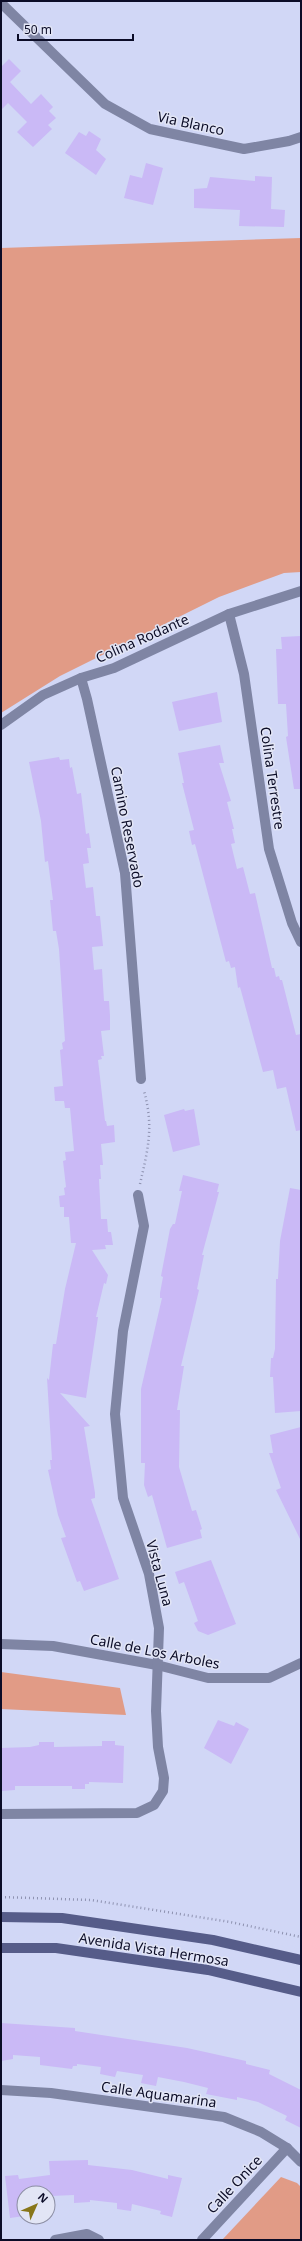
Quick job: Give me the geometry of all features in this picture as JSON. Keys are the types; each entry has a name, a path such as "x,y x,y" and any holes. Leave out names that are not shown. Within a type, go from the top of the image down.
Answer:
{"main road":[{"name":"Avenida Vista Hermosa","path":"1,1917 62,1918 213,1940 301,1960"},
{"name":"Avenida Vista Hermosa","path":"1,1948 56,1948 208,1970 301,1992"}],"street":[{"name":"Via Blanco","path":"1,3 105,104 150,129 244,149 289,141 301,137"},
{"name":"Colina Rodante","path":"1,725 43,695 80,678 114,668 229,614 301,591"},
{"name":"Colina Terrestre","path":"229,614 244,674 269,849 292,923 301,942"},
{"name":"Camino Reservado","path":"80,678 87,699 125,873 141,1079"},
{"name":"Vista Luna","path":"1,1814 137,1813 154,1805 163,1791 164,1778 158,1746 157,1665 159,1628 149,1574 123,1498 115,1414 124,1331 144,1226 138,1194"},
{"name":"Calle de Los Arboles","path":"1,1644 53,1646 157,1665 208,1678 269,1678 301,1662"},
{"name":"Calle Aquamarina","path":"1,2090 51,2093 224,2117 261,2132 287,2148 301,2162"},
{"name":"Calle Onice","path":"202,2240 287,2148"},
{"path":"54,2240 87,2234 99,2240"}],"path":[{"path":"138,1194 151,1132 149,1108 141,1079"},
{"path":"1,1897 91,1900 230,1922 301,1937"}],"shaded area":[{"path":"301,238 301,572 284,573 219,597 60,676 1,713 1,248"},
{"path":"1,1672 120,1688 126,1715 1,1709"},
{"path":"281,2177 297,2183 301,2187 301,2240 222,2240"}],"building":[{"path":"9,59 21,71 10,82 31,104 41,94 53,107 49,111 56,118 48,125 52,129 33,147 17,132 27,122 8,103 1,110 1,67"},
{"path":"89,131 101,139 96,150 106,159 96,175 65,153 79,132 86,136"},
{"path":"146,163 163,168 153,205 124,198 130,175 142,178"},
{"path":"255,176 272,177 271,209 285,210 284,227 239,226 240,210 194,208 194,189 207,188 210,177 255,181"},
{"path":"301,636 301,789 294,789 286,737 288,736 286,704 278,704 276,649 282,649 281,637"},
{"path":"217,692 222,722 179,731 172,702"},
{"path":"220,745 224,763 219,763 231,801 227,802 234,829 232,829 235,843 231,844 237,869 243,867 250,894 255,893 272,968 274,968 276,977 279,976 280,980 282,980 296,1035 301,1034 301,1130 296,1131 286,1087 277,1089 273,1070 263,1072 240,987 238,988 235,967 231,968 229,961 226,962 195,844 192,845 189,831 194,830 182,783 184,783 178,753"},
{"path":"59,757 60,760 69,759 77,794 81,793 86,834 89,833 91,848 87,848 89,863 83,864 86,888 93,887 96,916 100,916 103,946 92,947 94,970 102,969 104,1001 109,1001 110,1016 110,1030 101,1031 104,1056 101,1056 102,1059 98,1060 105,1121 107,1126 114,1125 115,1142 101,1144 103,1165 100,1165 101,1179 99,1179 101,1219 107,1219 108,1232 111,1232 113,1245 105,1245 106,1249 92,1250 108,1275 106,1284 104,1283 96,1317 98,1317 86,1398 60,1393 90,1426 84,1427 95,1493 95,1498 91,1499 119,1579 84,1591 80,1581 77,1582 61,1538 66,1537 58,1515 48,1470 51,1469 50,1460 52,1460 47,1378 49,1380 53,1344 56,1344 65,1289 76,1243 71,1243 69,1217 64,1217 64,1207 60,1207 59,1196 65,1195 64,1188 66,1187 63,1161 66,1160 65,1152 74,1151 70,1108 65,1108 64,1101 55,1101 54,1087 63,1086 60,1050 63,1049 62,1043 65,1041 59,949 56,931 53,931 50,900 53,900 48,861 45,862 41,821 29,762"},
{"path":"184,1109 185,1111 194,1109 200,1145 173,1152 164,1115"},
{"path":"183,1175 219,1184 217,1192 219,1192 202,1255 204,1255 197,1289 199,1290 181,1366 184,1366 177,1410 180,1410 179,1467 192,1511 196,1510 202,1529 200,1530 202,1538 167,1548 152,1495 148,1497 144,1485 145,1463 141,1463 141,1389 162,1298 160,1298 163,1277 161,1276 170,1229 173,1224 175,1224 182,1191 179,1191"},
{"path":"290,1188 301,1190 301,1411 275,1413 273,1377 270,1377 271,1358 273,1358 275,1349 276,1279 278,1279 280,1241"},
{"path":"301,1427 301,1541 276,1490 281,1488 269,1453 273,1453 270,1435"},
{"path":"211,1560 236,1624 208,1635 198,1631 194,1623 198,1621 184,1582 179,1584 175,1572"},
{"path":"218,1720 234,1726 236,1722 249,1729 231,1764 204,1748"},
{"path":"102,1741 115,1741 115,1745 124,1746 123,1783 89,1782 89,1784 85,1784 85,1789 72,1789 72,1786 15,1786 15,1790 1,1791 1,1748 30,1747 39,1745 39,1742 54,1742 54,1747 102,1746"},
{"path":"1,2023 75,2028 75,2031 187,2048 246,2061 246,2064 270,2070 269,2074 301,2090 301,2128 285,2120 287,2116 258,2102 237,2097 237,2100 206,2094 208,2088 184,2082 158,2077 156,2086 141,2083 143,2075 117,2071 115,2077 100,2074 101,2067 77,2064 77,2066 73,2066 72,2069 40,2065 40,2057 13,2055 13,2059 1,2061"},
{"path":"88,2160 88,2165 132,2170 168,2179 168,2175 182,2178 172,2217 160,2214 161,2211 132,2204 131,2211 117,2209 117,2203 90,2200 90,2202 74,2203 74,2195 56,2196 56,2185 16,2185 16,2217 10,2218 5,2176 18,2175 19,2179 50,2175 49,2161"}]}
